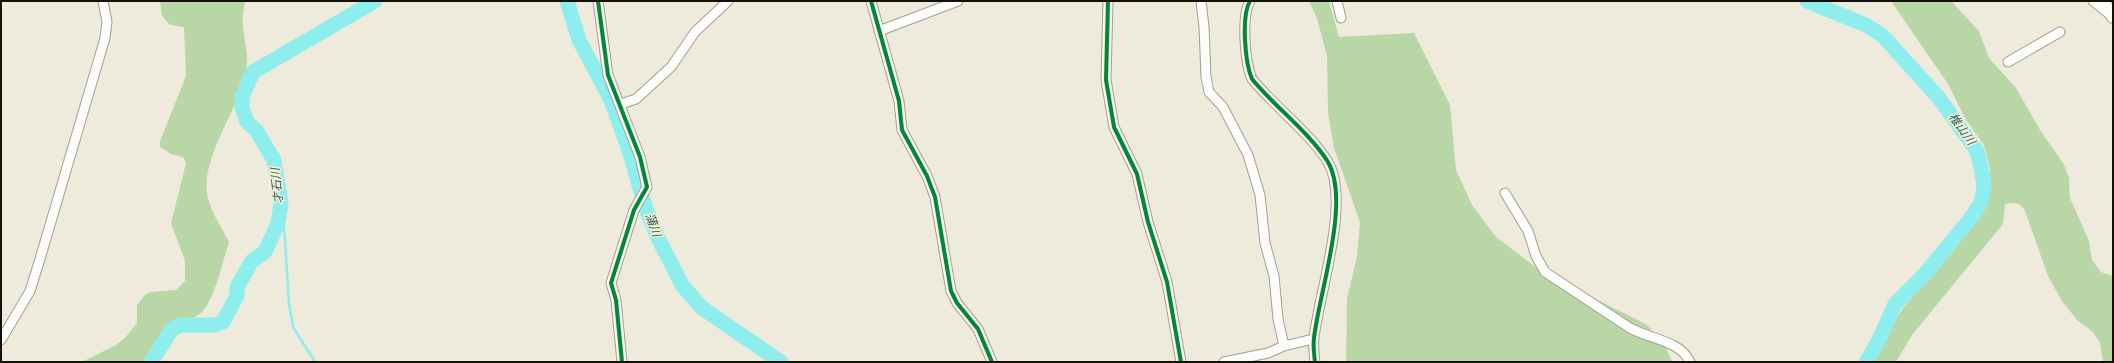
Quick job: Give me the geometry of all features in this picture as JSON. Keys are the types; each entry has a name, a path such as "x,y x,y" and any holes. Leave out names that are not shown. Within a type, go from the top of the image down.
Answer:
{"main road":[{"path":"2103,1 2112,16"}],"street":[{"path":"1,340 30,290 40,259 105,38 107,22 103,1"},
{"path":"598,1 607,71 621,104 640,157 647,187 634,210 611,283 616,300 622,362"},
{"path":"621,104 636,98 671,67 695,32 728,1"},
{"path":"871,1 900,101 902,130 927,176 935,197 951,291 956,303 978,329 992,362"},
{"path":"879,31 958,1"},
{"path":"1108,1 1106,80 1114,127 1137,174 1148,222 1167,282 1181,362"},
{"path":"1201,1 1204,27 1206,77 1209,92 1223,107 1248,155 1260,196 1265,243 1274,276 1278,319 1284,346"},
{"path":"1250,1 1247,6 1245,18 1247,64 1252,79 1318,149 1328,162 1335,184 1334,228 1314,339 1314,362"},
{"path":"1337,1 1341,18"},
{"path":"2093,1 2112,16"},
{"path":"2008,62 2060,32"},
{"path":"1505,193 1528,232 1540,263 1549,276 1642,335 1681,348 1690,362"},
{"path":"1224,362 1254,359 1284,346 1314,339"}],"green space":[{"path":"160,1 245,1 243,22 247,53 246,71 236,101 214,151 209,168 207,183 208,198 212,209 229,242 217,282 204,310 195,317 170,328 147,362 82,362 116,345 125,338 137,323 137,305 145,295 150,292 176,290 185,281 185,261 171,223 186,163 183,157 171,154 160,147 160,141 186,76 184,27 170,25 162,16"},
{"path":"1309,1 1329,1 1339,37 1414,33 1450,105 1456,170 1472,205 1496,237 1545,274 1646,324 1664,343 1672,362 1346,362 1347,298 1357,257 1360,222 1334,148 1328,113 1327,56 1317,18"},
{"path":"1891,1 1951,1 1979,31 1989,58 2016,88 2040,130 2063,163 2069,177 2070,198 2089,241 2092,260 2101,272 2113,276 2113,362 2103,362 2100,343 2093,332 2077,320 2062,301 2048,276 2025,211 2019,204 2014,203 2005,204 2003,224 1912,335 1896,362 1869,362 1903,308 1978,220 1987,195 1990,169 1984,145 1966,120 1948,84"}],"waterway":[{"name":"才石川","path":"151,362 172,329 181,325 215,325 223,322 237,296 237,287 252,261 265,252 278,223 281,203 274,160 256,130 247,122 242,108 242,97 253,72 375,1"},
{"name":"蒲川","path":"567,1 579,40 610,98 629,150 645,206 657,236 682,285 702,308 781,362"},
{"name":"椎山川","path":"1807,1 1866,25 1882,35 1939,98 1977,151 1981,167 1984,186 1981,203 1971,218 1925,274 1895,304 1879,340 1866,362"},
{"path":"280,214 284,225 289,303 293,327 315,362"}],"cycle path":[{"path":"598,1 608,75 640,157 647,187 634,210 611,283 616,300 622,362"},
{"path":"871,1 899,101 902,130 927,176 935,197 951,291 957,303 978,329 992,362"},
{"path":"1108,1 1106,80 1114,127 1137,174 1148,222 1167,282 1181,362"},
{"path":"1250,1 1247,8 1245,40 1247,62 1252,79 1312,141 1328,162 1334,179 1336,200 1335,223 1332,248 1314,338 1315,362"}]}
